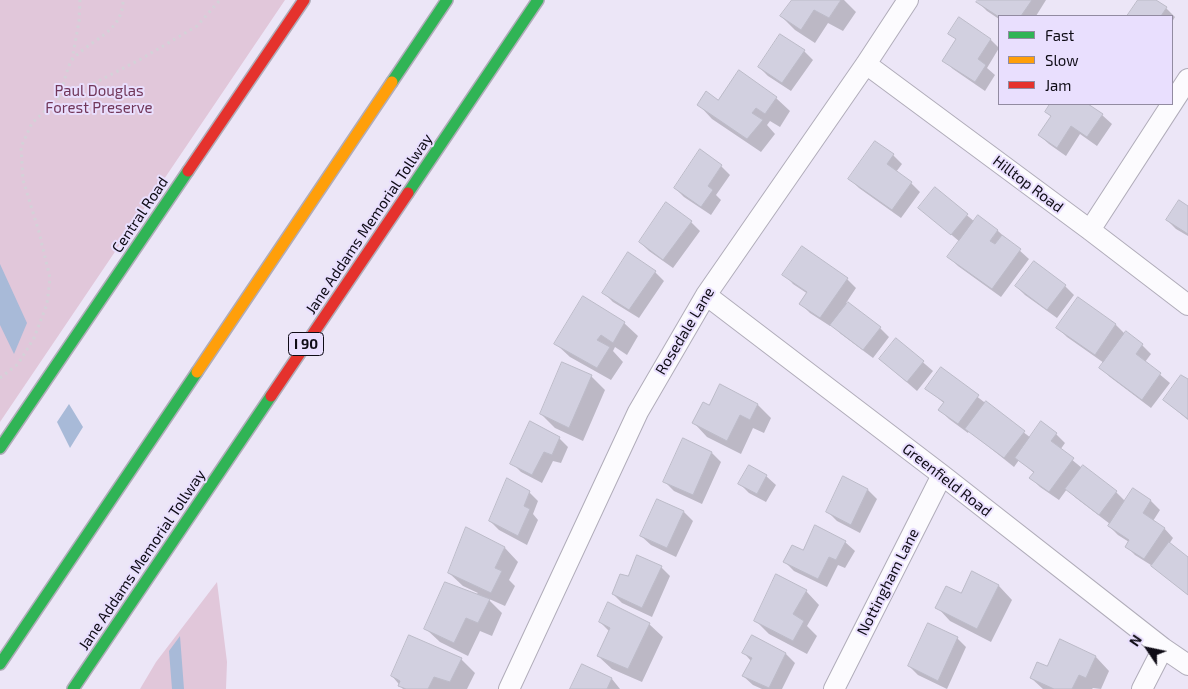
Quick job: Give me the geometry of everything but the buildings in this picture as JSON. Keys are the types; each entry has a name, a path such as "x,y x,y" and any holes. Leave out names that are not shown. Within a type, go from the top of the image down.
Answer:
{"main road":[{"name":"Central Road","path":"0,448 304,0"},
{"path":"0,664 447,0"},
{"name":"Jane Addams Memorial Tollway","path":"73,689 538,0"}],"street":[{"name":"Rosedale Lane","path":"509,689 638,412 706,296 908,0"},
{"name":"Hilltop Road","path":"866,64 1188,305"},
{"path":"1173,103 1188,80"},
{"path":"1090,230 1172,105"},
{"name":"Greenfield Road","path":"706,296 942,475 1163,648 1188,665"},
{"name":"Nottingham Lane","path":"834,689 942,475"},
{"path":"1142,689 1163,648"}],"path":[{"path":"59,98 71,61 79,21 80,0"},
{"path":"71,61 116,25 123,7 123,0"},
{"path":"0,378 18,364 34,338 47,304 50,278 39,232 23,180 21,147 32,123 59,98 89,86 141,59 197,26 220,0"}],"green space":[{"name":"Paul Douglas Forest Preserve","path":"0,0 285,0 0,422"},
{"path":"217,582 227,662 226,689 140,689 156,662"}],"water":[{"path":"0,264 27,323 14,354 0,325"},
{"path":"69,404 83,427 70,448 57,422"},
{"path":"180,636 184,689 172,689 169,651"}],"traffic: fast":[{"path":"392,82 447,0"},
{"path":"408,193 538,0"},
{"path":"0,448 188,171"},
{"path":"0,664 197,372"},
{"path":"73,689 271,396"}],"traffic: slow":[{"path":"197,372 392,82"}],"traffic: jam":[{"path":"188,171 304,0"},
{"path":"271,396 408,193"}]}
